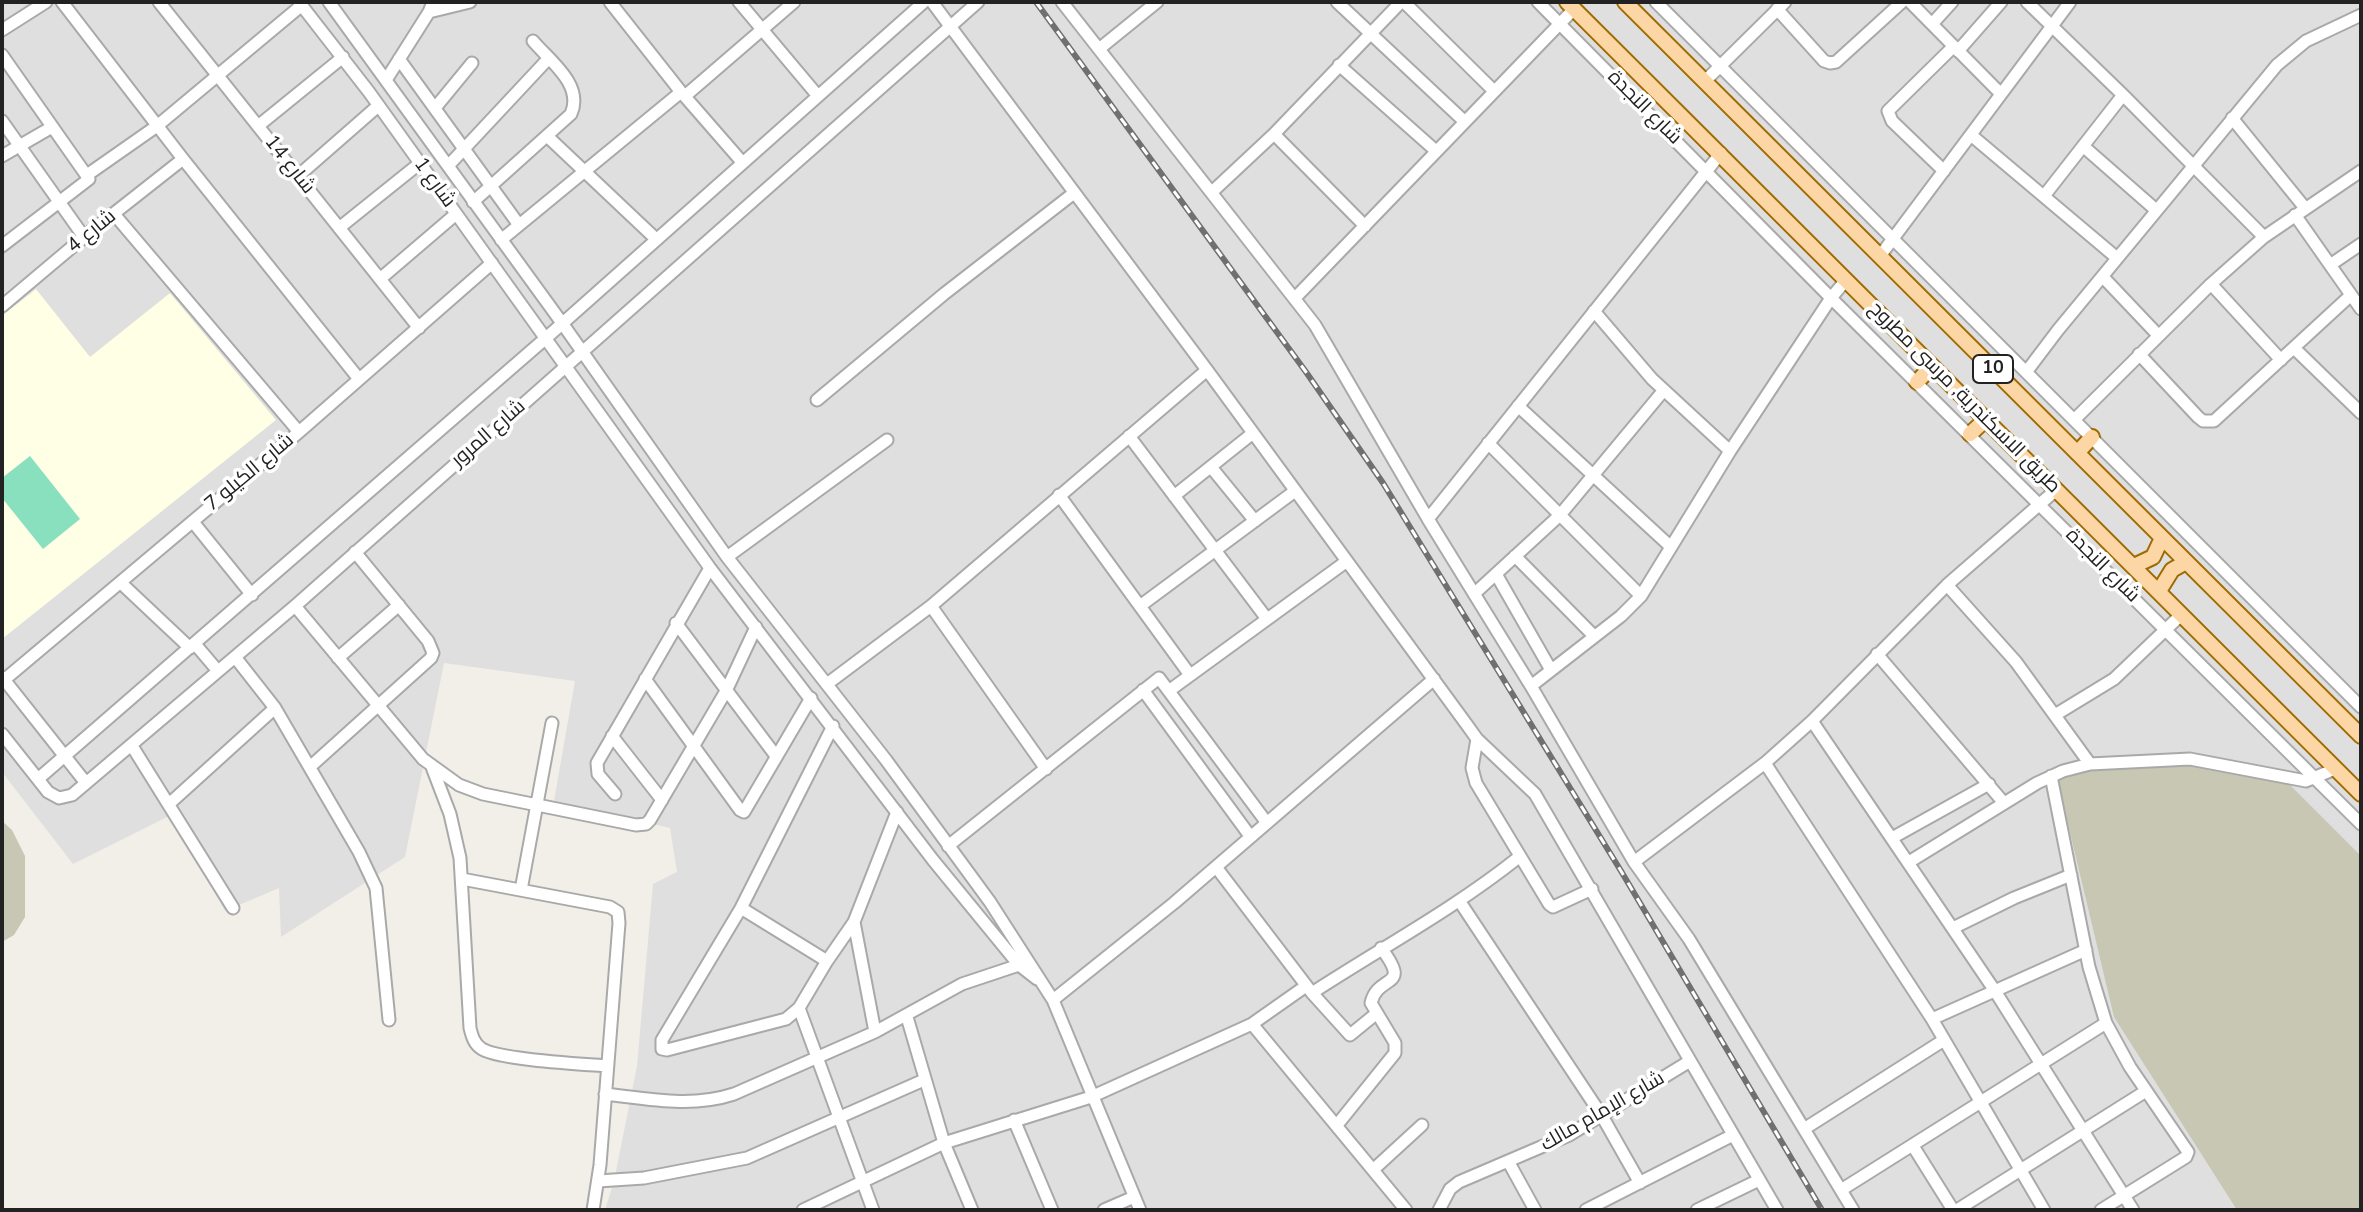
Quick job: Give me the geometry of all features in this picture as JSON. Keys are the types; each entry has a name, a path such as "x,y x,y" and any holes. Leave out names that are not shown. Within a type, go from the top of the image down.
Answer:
{"main road":[{"name":"طريق الاسكندرية, مرسى مطروح","path":"1625,2 2361,736"},
{"name":"طريق الاسكندرية, مرسى مطروح","path":"1571,5 1984,421 2134,566 2361,794"},
{"path":"1917,382 1931,367"},
{"path":"1970,434 1984,421"},
{"path":"2077,453 2092,437"},
{"path":"2134,566 2153,557 2162,538"},
{"path":"2159,591 2172,570 2186,562"}],"street":[{"path":"2,30 46,2"},
{"path":"62,2 359,379"},
{"name":"شارع 14","path":"159,2 419,328"},
{"name":"شارع 1","path":"329,2 727,557 827,684 990,902 1053,1000 1140,1210"},
{"path":"386,80 431,7 470,2"},
{"path":"610,2 742,162"},
{"path":"739,2 818,96"},
{"path":"501,240 794,2"},
{"name":"شارع المرور","path":"38,779 546,338 924,2"},
{"path":"932,2 1477,739 1535,794 1777,1210"},
{"name":"شارع المرور","path":"2,734 48,792 59,798 72,795 295,606 978,2"},
{"path":"1062,2 1315,325 1634,862 1689,939 1853,1210"},
{"path":"1099,49 1157,2"},
{"path":"1337,2 1464,121"},
{"path":"1212,192 1274,134 1402,2 1493,90"},
{"name":"شارع النجدة","path":"1538,2 2361,824"},
{"path":"1656,2 2361,707"},
{"path":"1704,82 1781,6 1824,61 1830,63 1836,62 1902,2"},
{"path":"1910,2 2001,94"},
{"path":"1932,24 1952,2"},
{"path":"1944,171 1892,121 1888,111 2001,2"},
{"path":"2027,2 2194,164 2264,237"},
{"path":"1880,256 2070,2"},
{"path":"87,175 157,126 300,4"},
{"name":"شارع 1","path":"300,4 343,57 710,568 1019,965 1044,984"},
{"path":"1295,298 1560,23 1571,5"},
{"path":"2027,371 2156,210 2289,53 2306,41 2361,15"},
{"path":"473,202 571,114 575,99 571,84 533,41"},
{"path":"2,55 89,179 2,246"},
{"path":"258,126 343,57"},
{"path":"399,59 519,225"},
{"path":"448,166 548,59"},
{"path":"435,108 472,63"},
{"path":"1339,65 1436,151"},
{"path":"2044,196 2123,95"},
{"path":"298,176 378,106"},
{"path":"2232,118 2305,208"},
{"path":"2,121 84,237"},
{"path":"2,156 52,127"},
{"path":"1274,134 1365,226"},
{"path":"1971,135 2117,258"},
{"path":"547,136 656,239"},
{"path":"2083,146 2156,210"},
{"path":"1428,519 1721,153"},
{"name":"شارع 4","path":"2,306 183,159"},
{"path":"339,228 420,163"},
{"path":"2075,419 2158,335 2264,237 2361,171"},
{"path":"817,400 944,294 1074,193"},
{"path":"114,214 299,432"},
{"path":"380,279 456,214"},
{"path":"2295,215 2361,309"},
{"path":"2330,265 2361,244"},
{"name":"شارع الكيلو 7","path":"3,678 193,522 492,263"},
{"path":"2103,277 2158,335"},
{"path":"1531,686 1641,596 1730,451 1846,280"},
{"path":"2211,284 2281,360"},
{"path":"2139,354 2198,417 2208,423 2214,421 2351,295"},
{"path":"1594,311 1664,390 1730,451"},
{"path":"2294,348 2361,413"},
{"path":"827,684 931,606 1207,370"},
{"path":"1474,594 1560,515 1664,390"},
{"path":"1518,406 1671,547"},
{"path":"1174,496 1253,433"},
{"path":"1129,436 1267,619"},
{"path":"727,557 887,440"},
{"path":"1488,443 1641,596"},
{"path":"1211,467 1255,521"},
{"path":"1634,862 1765,763 1812,721 1947,585 2056,490"},
{"path":"1140,606 1295,491"},
{"path":"1059,495 1190,675"},
{"path":"193,522 252,595"},
{"path":"311,766 433,653 432,645 355,552"},
{"path":"1515,556 1594,636"},
{"path":"1170,690 1347,561"},
{"path":"615,794 596,769 676,623 710,568"},
{"path":"1496,574 1551,670"},
{"path":"121,583 218,671"},
{"path":"1947,585 2016,662 2090,764"},
{"path":"338,658 399,605"},
{"path":"295,606 431,766 469,790 536,806 642,824 650,820 695,746 726,691 756,627"},
{"path":"931,606 1046,769"},
{"path":"2055,715 2114,679 2182,614"},
{"path":"676,623 776,756"},
{"path":"1877,654 2004,803"},
{"path":"235,657 275,708 311,766 376,888 389,1020"},
{"path":"3,678 86,783"},
{"path":"948,846 1159,678 1267,823"},
{"path":"645,679 744,812 811,698"},
{"path":"1053,1000 1216,867 1434,679"},
{"path":"1143,690 1250,836"},
{"path":"169,804 275,708"},
{"path":"1812,721 2042,1062 2133,1210"},
{"path":"521,890 552,723"},
{"path":"833,726 741,908 662,1040 662,1049 793,1016 854,922 897,812"},
{"path":"612,736 662,800"},
{"path":"1477,739 1473,776 1519,857 1553,907 1592,889"},
{"path":"132,746 233,908"},
{"path":"1909,862 2051,776 2090,764 2190,759 2306,781 2335,769"},
{"path":"1765,763 1932,1019 2044,1210"},
{"path":"431,766 454,828 462,879 473,1039 480,1047 499,1054 607,1066"},
{"path":"2051,776 2086,950 2106,1023 2146,1091 2187,1148 2187,1154 2101,1210"},
{"path":"1892,838 1989,784"},
{"path":"803,1210 944,1143 1091,1097 1252,1024 1460,902 1519,857"},
{"path":"1216,867 1309,990 1350,1035 1377,1013"},
{"path":"1953,928 2071,875"},
{"path":"462,879 610,907 618,912 598,1181 593,1210"},
{"path":"1460,902 1602,1116 1640,1183"},
{"path":"741,908 827,961"},
{"path":"854,922 875,1032"},
{"path":"1337,1125 1395,1053 1395,1043 1371,1003 1371,998 1394,977 1395,972 1381,948"},
{"path":"1932,1019 2086,950"},
{"path":"605,1094 686,1103 711,1101 875,1032 962,984 1019,965"},
{"path":"799,1008 873,1210"},
{"path":"907,1017 944,1143 972,1210"},
{"path":"1841,1190 2106,1023"},
{"path":"1252,1024 1406,1210"},
{"path":"1804,1129 1944,1040"},
{"name":"شارع الإمام مالك","path":"1439,1210 1450,1189 1459,1182 1552,1144 1690,1061"},
{"path":"598,1181 644,1178 747,1158 924,1080"},
{"path":"1913,1146 1955,1210 2146,1091"},
{"path":"1014,1120 1052,1210"},
{"path":"1374,1169 1422,1125"},
{"path":"1586,1210 1733,1135"},
{"path":"1508,1161 1535,1210"},
{"path":"1697,1210 1759,1180"},
{"path":"1104,1210 1134,1197"}],"shaded area":[{"path":"2,2 2361,2 2361,1210 605,1210 614,1181 637,1066 653,884 677,872 670,828 554,801 575,681 444,663 405,857 281,937 279,888 225,911 171,815 73,864 2,772"},
{"path":"36,289 90,357 170,293 276,420 2,639 2,316"},
{"path":"2184,761 2288,783 2361,856 2361,1210 2237,1210 2114,1017 2057,778 2093,767"},
{"path":"2,821 12,830 25,856 25,917 14,935 2,942"}],"green space":[{"path":"30,456 80,519 43,549 2,498 2,478"}],"railway":[{"path":"1036,2 1306,372 1383,483 1621,871 1822,1210"}]}
